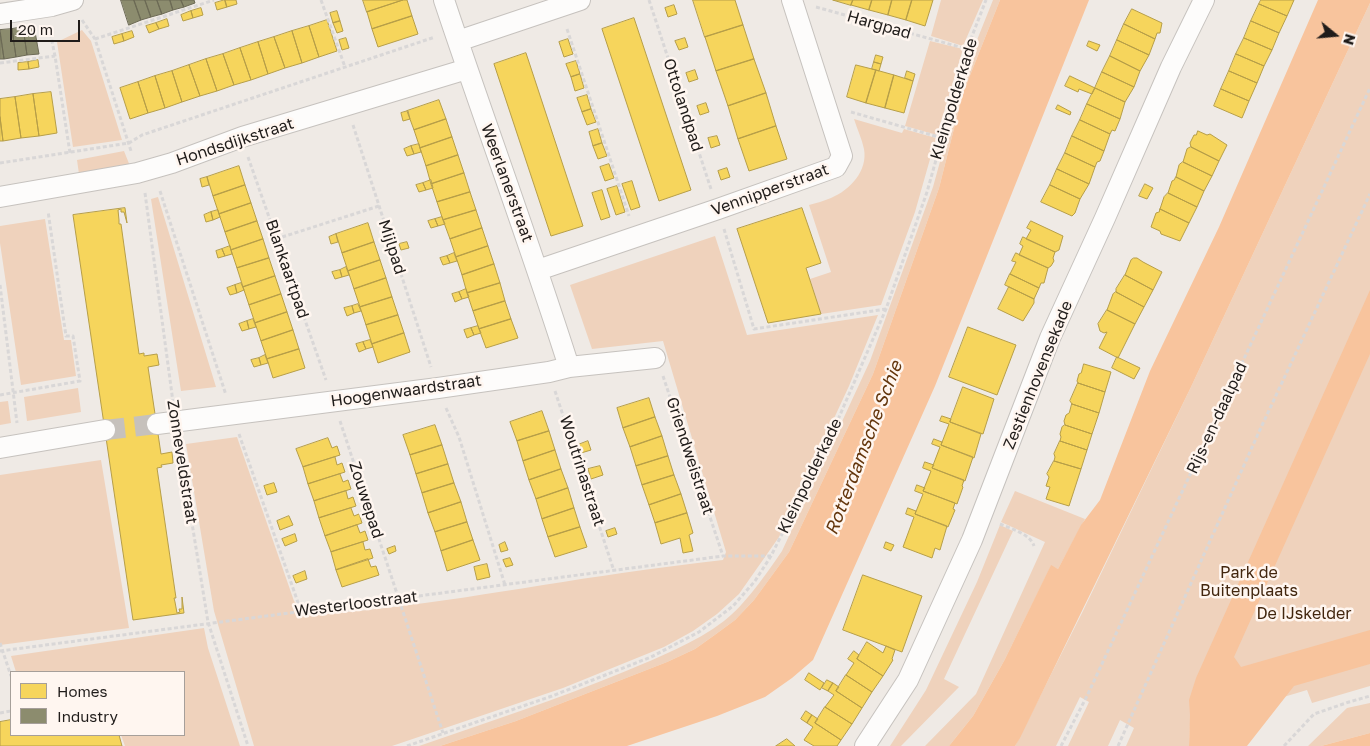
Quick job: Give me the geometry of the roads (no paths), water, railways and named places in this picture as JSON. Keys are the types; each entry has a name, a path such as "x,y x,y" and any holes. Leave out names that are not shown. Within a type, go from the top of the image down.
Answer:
{"street":[{"path":"0,14 44,7 72,0"},
{"name":"Weerlanerstraat","path":"444,0 518,219 538,270 569,367"},
{"path":"456,35 580,0"},
{"name":"Vennipperstraat","path":"538,270 836,167 842,156 792,0"},
{"name":"Zestienhovensekade","path":"866,746 908,680 972,540 1050,338 1106,218 1171,67 1204,0"},
{"name":"Hondsdijkstraat","path":"0,197 137,174 242,138 467,69"},
{"name":"Hoogenwaardstraat","path":"166,423 438,388 549,372 569,367 655,358"},
{"path":"0,448 105,430"}],"water":[{"name":"Rotterdamsche Schie","path":"1000,0 1089,0 935,386 813,660 765,697 717,716 627,746 440,746 516,721 667,662 695,649 735,620 754,600 789,552 873,374 939,188 963,93"},
{"path":"1318,0 1370,0 1370,3 1191,387 1020,738 1015,746 949,746 973,716 1004,661 1051,565 1058,569 1081,525 1100,500 1150,371 1219,227"},
{"path":"1370,290 1370,354 1234,657 1241,667 1370,630 1370,664 1294,686 1247,746 1189,746 1189,700 1196,678"},
{"path":"1370,733 1370,746 1321,746"}],"tunnel":[{"path":"105,430 157,424"}],"park label":[{"name":"Park de Buitenplaats","path":"1249,582"},
{"name":"De IJskelder","path":"1304,614"}]}
